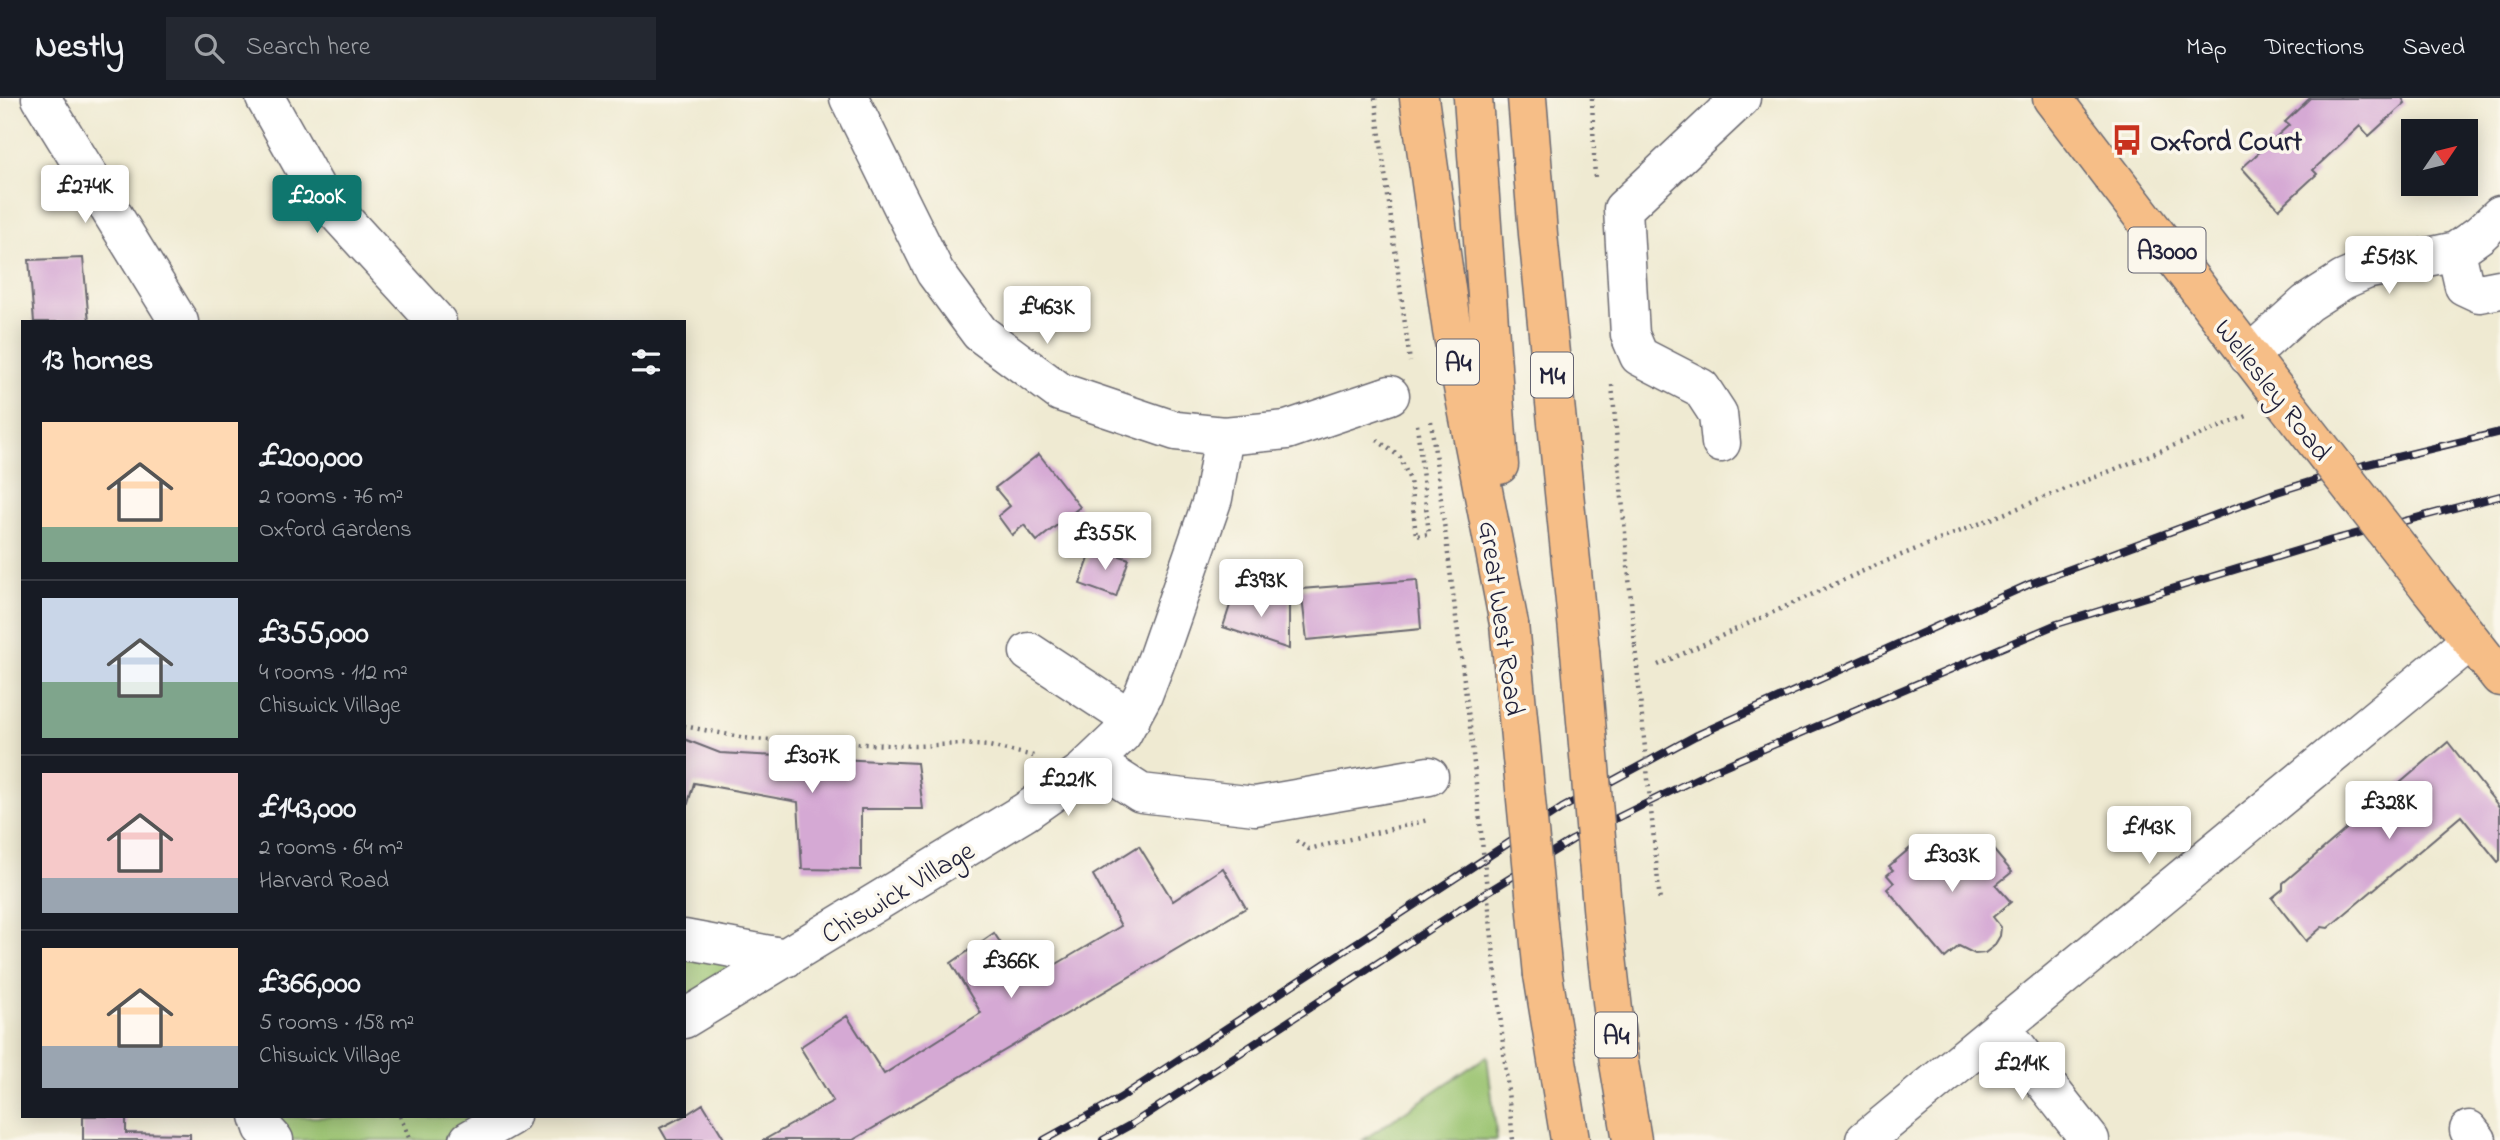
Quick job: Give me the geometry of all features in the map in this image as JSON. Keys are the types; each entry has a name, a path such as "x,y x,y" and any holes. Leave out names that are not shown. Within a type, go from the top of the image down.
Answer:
{"main road":[{"name":"Great West Road","path":"1419,98 1452,331 1509,624 1543,975 1570,1140"},
{"name":"M4","path":"1473,98 1509,624"},
{"name":"M4","path":"1527,98 1580,651"},
{"name":"A4","path":"1552,98 1561,345 1580,651 1604,930 1619,1063 1632,1140"},
{"name":"Wellesley Road","path":"2052,98 2248,356 2500,677"}],"street":[{"path":"41,98 178,320"},
{"path":"265,98 318,192 435,320"},
{"path":"849,98 935,272 980,333 1060,392 1176,432 1224,436 1287,430 1374,400"},
{"path":"1721,443 1718,414 1701,388 1639,356 1630,335 1623,209 1741,98"},
{"path":"2248,356 2307,303 2343,280 2367,270 2456,251 2500,215"},
{"path":"2456,251 2464,286 2479,293 2500,289"},
{"name":"Chiswick Village","path":"686,1018 1026,812 1082,771 1122,734 1158,656 1213,498 1224,436"},
{"path":"1865,1140 2470,640"},
{"path":"1029,652 1131,719"},
{"path":"1082,771 1141,793 1255,806 1429,775"},
{"path":"686,939 786,958"},
{"path":"2001,1027 2090,1140"},
{"path":"261,1118 264,1128 274,1140"},
{"path":"469,1140 508,1118"}],"path":[{"path":"1375,98 1413,387 1374,400 1361,427 1400,457 1410,480 1416,536 1429,534 1417,424"},
{"name":"Great West Road","path":"1430,414 1471,735 1513,1140"},
{"path":"1658,665 1874,566 2249,415"},
{"path":"1635,646 1660,902"},
{"path":"686,726 750,739 914,746 989,746 1031,755 1048,763 1082,771"},
{"path":"401,1118 410,1140"}],"green space":[{"path":"686,955 761,967 686,1014"},
{"path":"1487,1056 1497,1140 1363,1140"},
{"path":"262,1118 520,1118 484,1140 273,1140"}],"building":[{"path":"2310,98 2402,98 2405,103 2369,136 2360,126 2313,170 2317,174 2279,209 2242,168 2289,125 2285,122"},
{"path":"83,258 89,320 34,320 29,260"},
{"path":"1039,454 1080,507 1037,541 1024,525 1012,535 998,516 1010,506 995,488"},
{"path":"1093,547 1129,559 1116,597 1080,584"},
{"path":"1417,580 1421,629 1307,640 1301,589"},
{"path":"1234,593 1267,603 1272,594 1289,599 1289,649 1223,627"},
{"path":"686,740 720,753 917,763 923,809 861,809 861,870 802,869 798,802 694,783 686,810"},
{"path":"2448,742 2500,808 2500,860 2498,862 2461,816 2328,928 2322,927 2306,941 2272,898 2283,889 2283,883"},
{"path":"1921,839 1927,846 1932,842 1941,852 1958,839 1970,854 1986,841 2012,872 1996,885 2011,902 1993,917 2001,927 2000,936 1994,946 1985,953 1975,954 1959,946 1945,958 1887,889 1894,883 1887,875 1893,870 1889,866"},
{"path":"1139,846 1173,901 1223,868 1246,908 853,1140 764,1140 833,1101 800,1047 847,1016 884,1074 981,1013 951,963 994,933 1026,982 1121,926 1093,875"},
{"path":"703,1104 725,1140 667,1140 660,1128 680,1118 686,1118 686,1115"},
{"path":"83,1118 126,1118 126,1133 190,1134 190,1140 83,1140"}],"railway":[{"path":"1044,1140 1120,1098 1562,808 1695,736 2030,584 2277,492 2364,465 2500,432"},
{"path":"1103,1140 1132,1124 1460,909 1572,840 1712,771 2057,624 2332,540 2500,496"}],"place":[{"name":"Oxford Court","path":"2127,140"}]}
